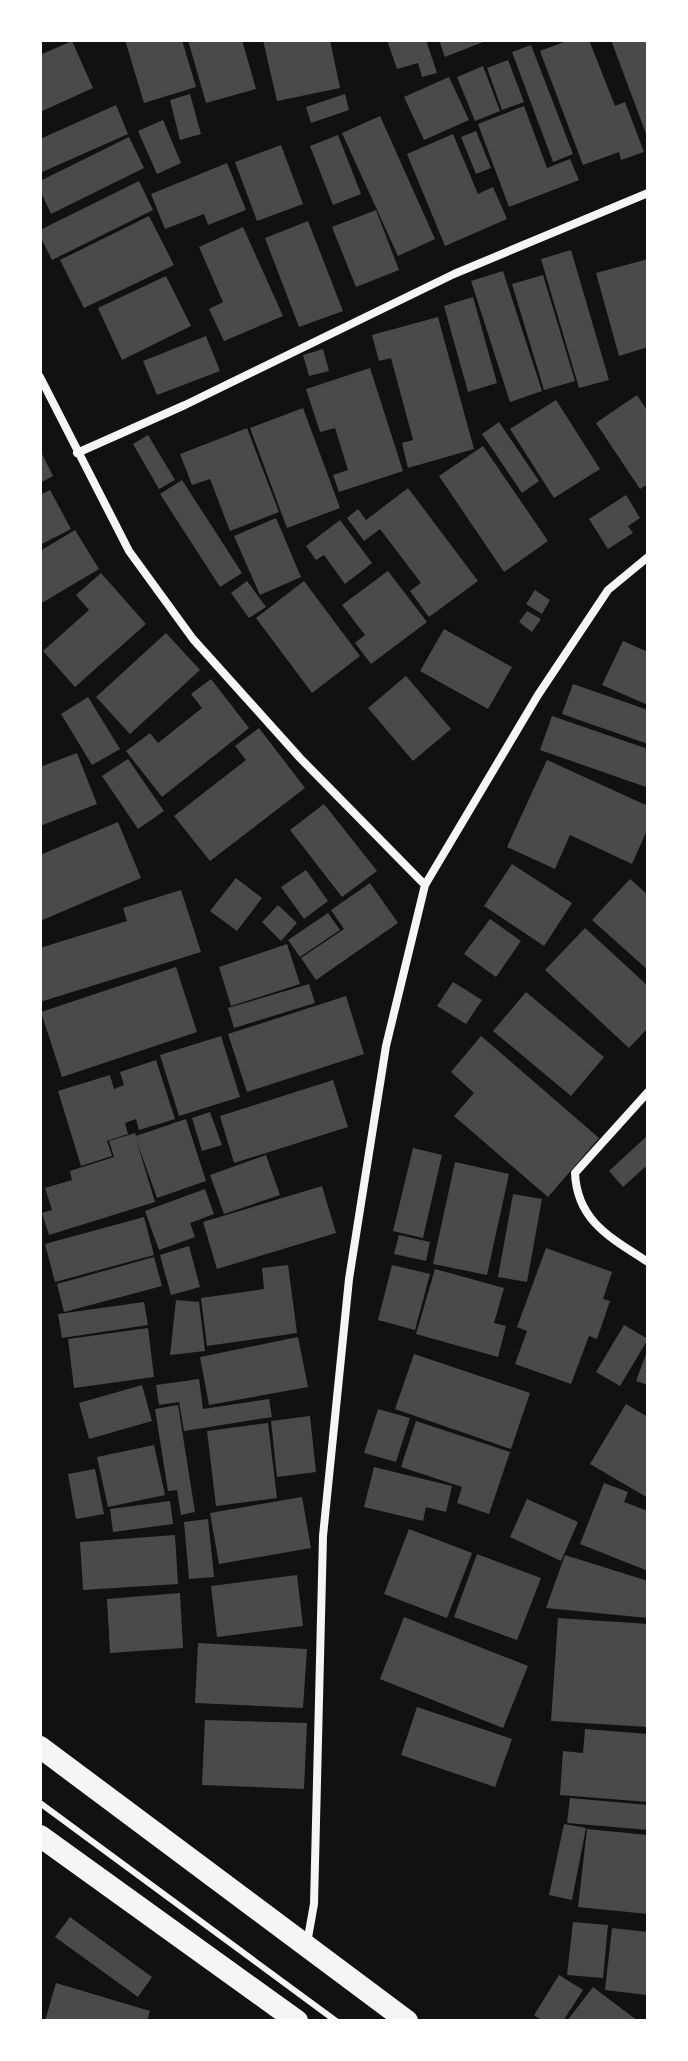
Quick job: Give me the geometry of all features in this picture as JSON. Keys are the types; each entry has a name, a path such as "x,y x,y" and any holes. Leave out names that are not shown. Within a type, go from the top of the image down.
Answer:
{"highway":[{"path":"40,1747 407,2021"},
{"path":"43,1841 297,2021"}],"street":[{"path":"77,453 185,405 454,274 648,193"},
{"path":"40,377 129,551 193,639 300,758 425,885"},
{"path":"306,1947 314,1904 323,1536 349,1279 386,1046 425,885 538,695 608,590 648,557"},
{"path":"648,1092 575,1173 576,1193 588,1217 648,1262"}],"lane":[{"path":"40,1803 336,2021"}],"building":[{"path":"125,40 182,40 196,87 144,103"},
{"path":"188,40 242,40 256,89 206,103"},
{"path":"263,40 330,40 340,88 277,101"},
{"path":"387,40 426,40 437,73 422,77 418,63 397,69"},
{"path":"439,40 488,40 445,57"},
{"path":"569,40 589,40 615,106 625,102 644,152 621,160 619,152 583,165 540,51"},
{"path":"611,40 648,40 648,139"},
{"path":"72,41 93,88 40,112 40,55"},
{"path":"531,45 573,154 553,162 512,52"},
{"path":"508,60 524,102 502,110 487,68"},
{"path":"483,66 500,111 475,121 457,77"},
{"path":"449,77 469,120 424,140 404,97"},
{"path":"190,94 201,134 180,140 170,100"},
{"path":"345,94 349,110 311,123 306,107"},
{"path":"116,105 128,134 40,173 40,139"},
{"path":"524,106 547,168 570,159 579,180 509,207 478,124"},
{"path":"380,116 435,239 398,256 342,133"},
{"path":"163,120 181,163 157,174 138,131"},
{"path":"476,131 491,168 476,174 461,137"},
{"path":"453,134 478,194 493,187 507,219 445,246 407,154"},
{"path":"338,135 361,194 333,205 310,146"},
{"path":"129,137 144,168 51,214 40,190 40,181"},
{"path":"281,145 303,204 257,221 235,162"},
{"path":"227,163 246,210 208,225 204,214 165,229 151,194"},
{"path":"139,181 153,210 52,260 40,230"},
{"path":"376,210 399,270 356,287 332,227"},
{"path":"149,216 174,265 84,308 60,260"},
{"path":"308,221 343,311 299,327 265,238"},
{"path":"243,227 283,316 224,341 209,309 223,302 199,247"},
{"path":"571,250 609,380 579,388 541,259"},
{"path":"648,259 648,347 619,356 596,273"},
{"path":"503,271 542,391 510,402 471,281"},
{"path":"543,275 575,381 544,390 512,284"},
{"path":"166,276 191,326 122,360 98,308"},
{"path":"473,297 497,383 468,392 444,306"},
{"path":"438,317 474,449 408,468 402,443 413,440 391,358 379,361 372,335"},
{"path":"206,336 220,371 157,395 143,361"},
{"path":"323,349 329,371 309,376 303,355"},
{"path":"370,368 403,471 339,492 333,475 348,470 335,428 320,432 306,389"},
{"path":"637,395 648,412 648,484 640,489 596,423"},
{"path":"556,400 600,469 554,498 510,429"},
{"path":"303,408 340,508 287,528 250,428"},
{"path":"499,422 539,481 522,493 482,434"},
{"path":"247,428 279,512 230,531 210,479 192,485 180,454"},
{"path":"148,435 175,480 159,489 133,444"},
{"path":"483,446 548,541 504,572 439,476"},
{"path":"40,450 53,476 40,483"},
{"path":"182,480 242,573 220,587 160,494"},
{"path":"408,488 478,581 429,617 410,591 421,583 380,529 364,541 347,518 358,509 366,520"},
{"path":"50,490 71,529 40,545 40,495"},
{"path":"626,495 640,518 628,526 633,533 608,549 589,519"},
{"path":"276,518 301,577 260,595 234,536"},
{"path":"340,520 372,563 345,584 324,555 316,560 306,546"},
{"path":"75,530 99,569 40,604 40,551"},
{"path":"388,571 427,622 371,664 355,643 365,635 342,605"},
{"path":"101,573 146,624 75,687 43,651 89,610 76,595"},
{"path":"247,581 266,607 249,618 231,593"},
{"path":"304,581 360,656 312,693 256,618"},
{"path":"535,590 550,600 542,614 526,604"},
{"path":"527,611 541,619 532,632 519,622"},
{"path":"444,629 512,667 488,709 420,671"},
{"path":"166,633 200,670 130,734 96,697"},
{"path":"623,641 648,652 648,705 602,685"},
{"path":"406,676 451,729 413,761 368,708"},
{"path":"211,679 249,728 162,797 126,751 150,733 158,743 202,708 191,694"},
{"path":"573,684 648,710 648,744 562,714"},
{"path":"88,697 120,749 92,765 61,714"},
{"path":"552,716 648,749 646,787 540,750"},
{"path":"259,728 305,788 210,861 174,816 246,760 235,746"},
{"path":"77,753 97,804 40,826 40,767"},
{"path":"128,759 164,811 138,829 102,776"},
{"path":"547,760 648,806 648,828 632,864 570,835 555,869 507,847"},
{"path":"324,804 377,871 342,897 290,830"},
{"path":"118,822 141,878 40,921 40,855"},
{"path":"512,864 572,903 544,946 484,906"},
{"path":"306,870 328,901 304,919 281,887"},
{"path":"236,878 262,898 237,931 210,911"},
{"path":"630,879 648,895 648,970 592,920"},
{"path":"370,883 398,923 316,980 301,958 344,929 331,910"},
{"path":"181,890 201,952 40,1002 40,948 127,921 123,908"},
{"path":"278,905 297,923 281,941 262,922"},
{"path":"328,913 340,930 300,957 288,940"},
{"path":"490,919 521,941 496,977 464,954"},
{"path":"585,928 648,986 648,1028 629,1048 545,970"},
{"path":"287,944 300,984 231,1006 219,967"},
{"path":"176,967 197,1032 62,1077 41,1012"},
{"path":"453,982 482,1000 466,1024 437,1006"},
{"path":"309,984 315,1003 234,1028 228,1008"},
{"path":"526,992 604,1057 571,1096 493,1031"},
{"path":"346,996 364,1054 247,1092 228,1034"},
{"path":"221,1036 240,1097 179,1116 160,1055"},
{"path":"481,1036 599,1138 548,1197 454,1116 474,1093 451,1072"},
{"path":"156,1060 175,1119 139,1130 136,1119 125,1123 128,1134 107,1141 112,1156 81,1166 58,1091 110,1075 114,1089 124,1085 120,1072"},
{"path":"333,1080 348,1127 234,1163 220,1116"},
{"path":"210,1112 222,1145 202,1151 192,1118"},
{"path":"186,1119 206,1181 157,1198 136,1139 155,1202 49,1235 42,1213 52,1210 45,1188 72,1180 70,1171 114,1157 109,1141 135,1133 136,1136"},
{"path":"648,1135 648,1170 645,1167 623,1187 609,1171"},
{"path":"413,1148 442,1155 423,1238 393,1231"},
{"path":"266,1155 280,1195 224,1214 210,1175"},
{"path":"455,1162 509,1174 487,1275 433,1264"},
{"path":"322,1186 336,1233 217,1269 203,1222"},
{"path":"205,1189 214,1214 190,1223 195,1237 159,1250 145,1211"},
{"path":"513,1194 542,1199 527,1282 498,1277"},
{"path":"144,1217 154,1255 55,1282 45,1244"},
{"path":"399,1235 430,1242 426,1261 394,1254"},
{"path":"189,1246 200,1287 171,1295 160,1255"},
{"path":"546,1248 612,1272 603,1299 610,1301 597,1339 589,1336 571,1384 515,1364 527,1331 517,1327"},
{"path":"154,1257 162,1286 64,1312 57,1284"},
{"path":"288,1265 297,1333 207,1346 201,1298 264,1289 262,1268"},
{"path":"392,1265 430,1274 415,1330 378,1320"},
{"path":"435,1269 504,1288 494,1323 506,1326 498,1357 416,1334"},
{"path":"176,1300 199,1302 205,1351 170,1355"},
{"path":"144,1302 148,1325 62,1338 58,1314"},
{"path":"624,1325 648,1339 620,1386 596,1372"},
{"path":"148,1328 154,1377 74,1388 68,1339"},
{"path":"298,1337 308,1387 209,1405 200,1357"},
{"path":"648,1349 648,1385 636,1381"},
{"path":"414,1354 530,1393 511,1449 395,1409"},
{"path":"199,1379 203,1409 269,1399 272,1417 184,1431 179,1402 159,1405 156,1385"},
{"path":"142,1385 152,1421 89,1439 79,1403"},
{"path":"626,1404 648,1417 648,1498 590,1464"},
{"path":"178,1405 195,1512 181,1515 177,1490 168,1491 155,1409"},
{"path":"378,1409 410,1418 396,1462 364,1453"},
{"path":"310,1416 316,1472 277,1477 271,1421"},
{"path":"416,1421 510,1452 489,1514 457,1503 462,1487 401,1467"},
{"path":"268,1423 277,1498 216,1506 207,1431"},
{"path":"154,1445 165,1495 108,1507 97,1457"},
{"path":"374,1467 452,1486 446,1512 426,1507 423,1521 364,1507"},
{"path":"95,1469 104,1514 76,1519 68,1474"},
{"path":"604,1483 628,1492 624,1502 648,1511 648,1571 580,1544"},
{"path":"302,1497 311,1548 219,1564 210,1513"},
{"path":"527,1499 578,1522 561,1561 510,1537"},
{"path":"170,1501 173,1524 113,1532 110,1509"},
{"path":"208,1519 214,1577 189,1579 184,1522"},
{"path":"409,1529 472,1553 447,1618 384,1594"},
{"path":"175,1535 178,1584 83,1590 80,1542"},
{"path":"477,1554 541,1578 517,1640 454,1617"},
{"path":"565,1555 648,1581 648,1618 546,1608"},
{"path":"297,1575 303,1626 217,1637 211,1586"},
{"path":"180,1593 183,1648 110,1653 107,1599"},
{"path":"404,1617 528,1666 503,1728 380,1679"},
{"path":"558,1618 648,1624 648,1727 551,1721"},
{"path":"198,1643 307,1649 303,1708 195,1703"},
{"path":"417,1707 512,1739 495,1787 401,1755"},
{"path":"205,1720 307,1723 304,1789 202,1785"},
{"path":"585,1729 648,1734 648,1802 560,1795 563,1751 583,1753"},
{"path":"570,1798 648,1805 648,1830 567,1823"},
{"path":"564,1824 586,1828 572,1900 549,1895"},
{"path":"587,1829 648,1835 648,1914 578,1907"},
{"path":"70,1917 152,1977 138,1997 55,1937"},
{"path":"573,1922 608,1925 603,1978 567,1975"},
{"path":"612,1928 648,1932 647,1995 605,1990"},
{"path":"559,1975 583,1990 563,2021 543,2021 534,2015"},
{"path":"56,1983 150,2011 147,2021 45,2021"},
{"path":"593,1987 638,2021 567,2021"}]}
